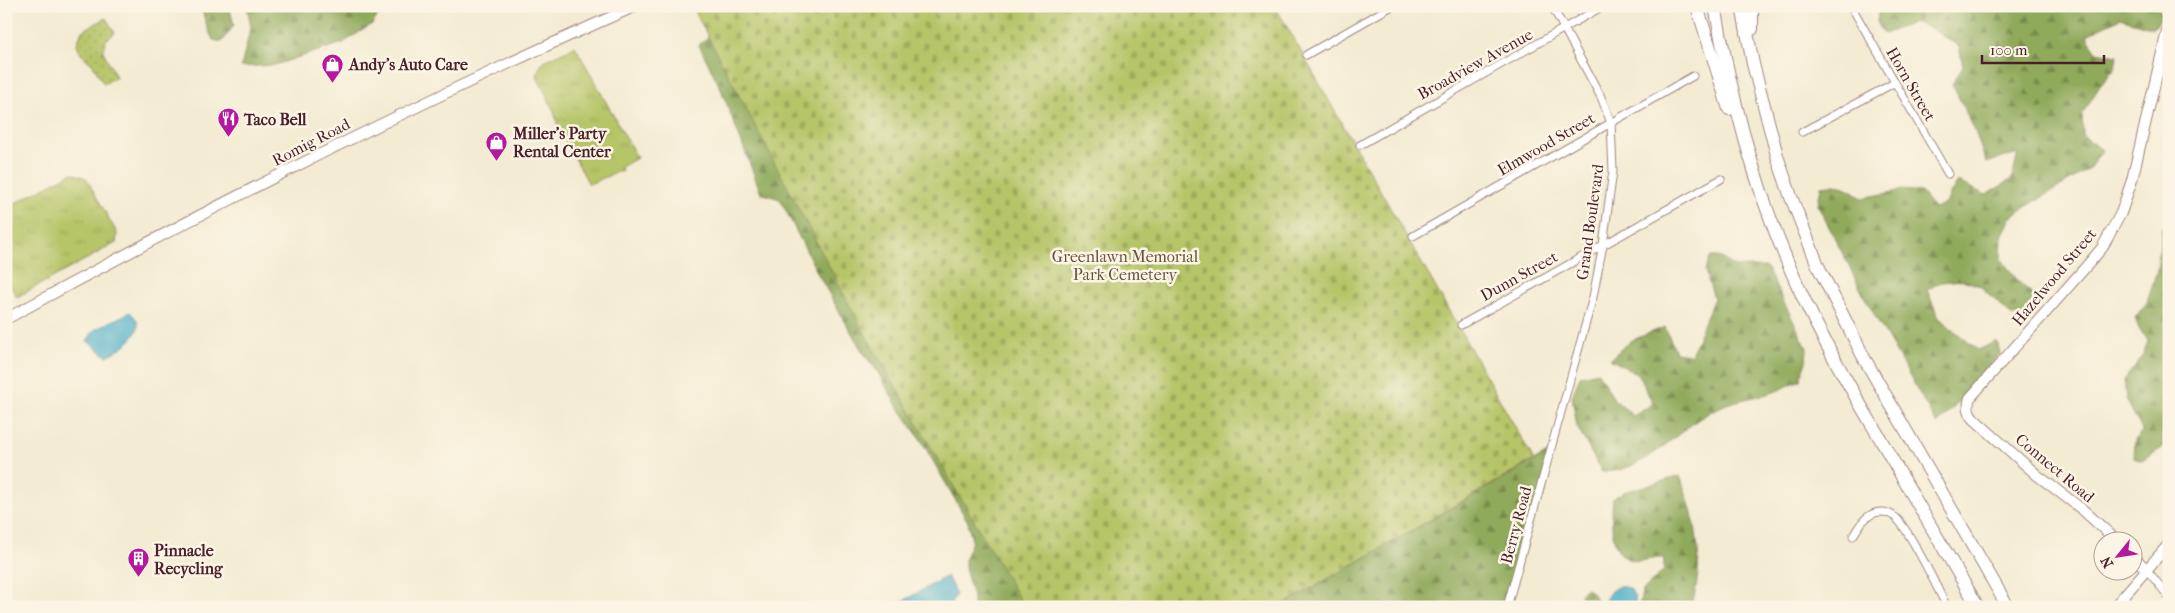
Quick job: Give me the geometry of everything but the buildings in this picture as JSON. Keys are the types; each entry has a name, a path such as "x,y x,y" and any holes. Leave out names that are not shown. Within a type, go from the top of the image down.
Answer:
{"highway":[{"path":"1697,6 1732,118 1780,244 1818,328 1847,382 1978,607"},
{"path":"1715,6 1724,57 1757,180"},
{"path":"1742,6 1765,115 1791,198 1832,296 1864,358 2008,607"},
{"path":"1752,6 1753,64"}],"street":[{"name":"Romig Road","path":"6,319 136,248 372,128 636,6"},
{"path":"1306,55 1392,6"},
{"name":"Grand Boulevard","path":"1551,451 1560,411 1571,380 1593,297 1603,245 1613,171 1611,123 1592,78 1552,6"},
{"name":"Broadview Avenue","path":"1360,145 1603,6"},
{"name":"Horn Street","path":"1851,6 1948,174"},
{"name":"Hazelwood Street","path":"1974,419 1968,407 1970,398 2102,248 2118,218 2132,180 2169,23"},
{"name":"Elmwood Street","path":"1413,236 1693,76"},
{"path":"1802,132 1894,83"},
{"name":"Dunn Street","path":"1461,325 1721,179"},
{"name":"Connect Road","path":"1974,419 2037,475 2083,510 2105,530"},
{"name":"Berry Road","path":"1508,607 1551,451"},
{"path":"1853,536 1866,518 1874,513 1888,513 1895,516 1911,540 1947,607"},
{"path":"2114,607 2169,544"},
{"path":"2142,565 2169,597"}],"green space":[{"path":"200,6 229,6 234,25 222,42 213,40"},
{"path":"247,6 385,6 372,24 343,43 275,65 241,67 251,26"},
{"name":"Greenlawn Memorial Park Cemetery","path":"692,6 1275,6 1534,460 1279,607 1024,607 860,325"},
{"path":"1879,6 2158,6 2162,16 2154,28 2120,18 2087,35 2096,52 2117,56 2115,68 2100,86 2082,114 2083,136 2102,150 2089,169 2024,208 2011,218 2002,236 2001,259 2018,281 2036,298 2037,308 2032,317 2011,315 1980,286 1963,280 1941,282 1927,290 1939,318 1978,350 1997,341 2000,354 1975,380 1952,410 1937,424 1866,300 1818,205 1821,186 1833,185 1843,187 1862,198 1903,190 1921,192 1934,208 1946,204 1958,182 1986,195 2012,179 2018,153 1986,163 1975,131 1952,84 1963,67 1959,46 1928,27 1914,22 1884,34 1877,22"},
{"path":"106,18 115,33 106,40 103,51 116,77 104,84 93,65 81,54 77,44 82,31"},
{"path":"708,37 739,85 1035,607 973,607 973,597 965,568 965,558 972,541 968,522 921,440 862,351 819,276 780,199 761,193 721,89 699,45"},
{"path":"575,46 637,158 621,167 622,170 589,184 558,127 554,111 537,72 544,61"},
{"path":"72,173 86,178 117,233 116,243 17,297 6,279 6,208"},
{"path":"2169,224 2169,380 2162,429 2163,447 2142,461 2134,458 2135,440 2142,430 2126,399 2124,380 2142,357 2148,340 2139,329 2135,318 2147,302 2157,270 2162,227"},
{"path":"1710,257 1719,257 1736,267 1766,267 1807,348 1806,362 1800,380 1772,393 1720,407 1705,415 1650,456 1619,470 1602,472 1577,427 1572,396 1580,376 1598,372 1614,399 1633,416 1653,404 1639,375 1610,359 1630,341 1665,327 1676,352 1691,355 1714,298 1705,271"},
{"path":"1551,451 1507,607 1279,607"},
{"path":"1680,476 1691,508 1697,541 1698,574 1691,607 1639,607 1642,591 1664,570 1664,558 1637,561 1628,559 1621,553 1616,546 1613,536 1613,498 1624,492"},
{"path":"1586,588 1592,592 1599,607 1584,607 1580,595"}],"water":[{"path":"130,312 138,325 135,334 127,344 107,356 87,341 94,330"},
{"path":"947,576 956,594 949,607 892,607"},
{"path":"1619,586 1630,588 1635,597 1636,607 1607,607 1605,600 1611,591"}],"place":[{"name":"Andy's Auto Care","path":"333,83"},
{"name":"Taco Bell","path":"228,138"},
{"name":"Miller's Party Rental Center","path":"497,161"},
{"name":"Pinnacle Recycling","path":"138,578"}]}
